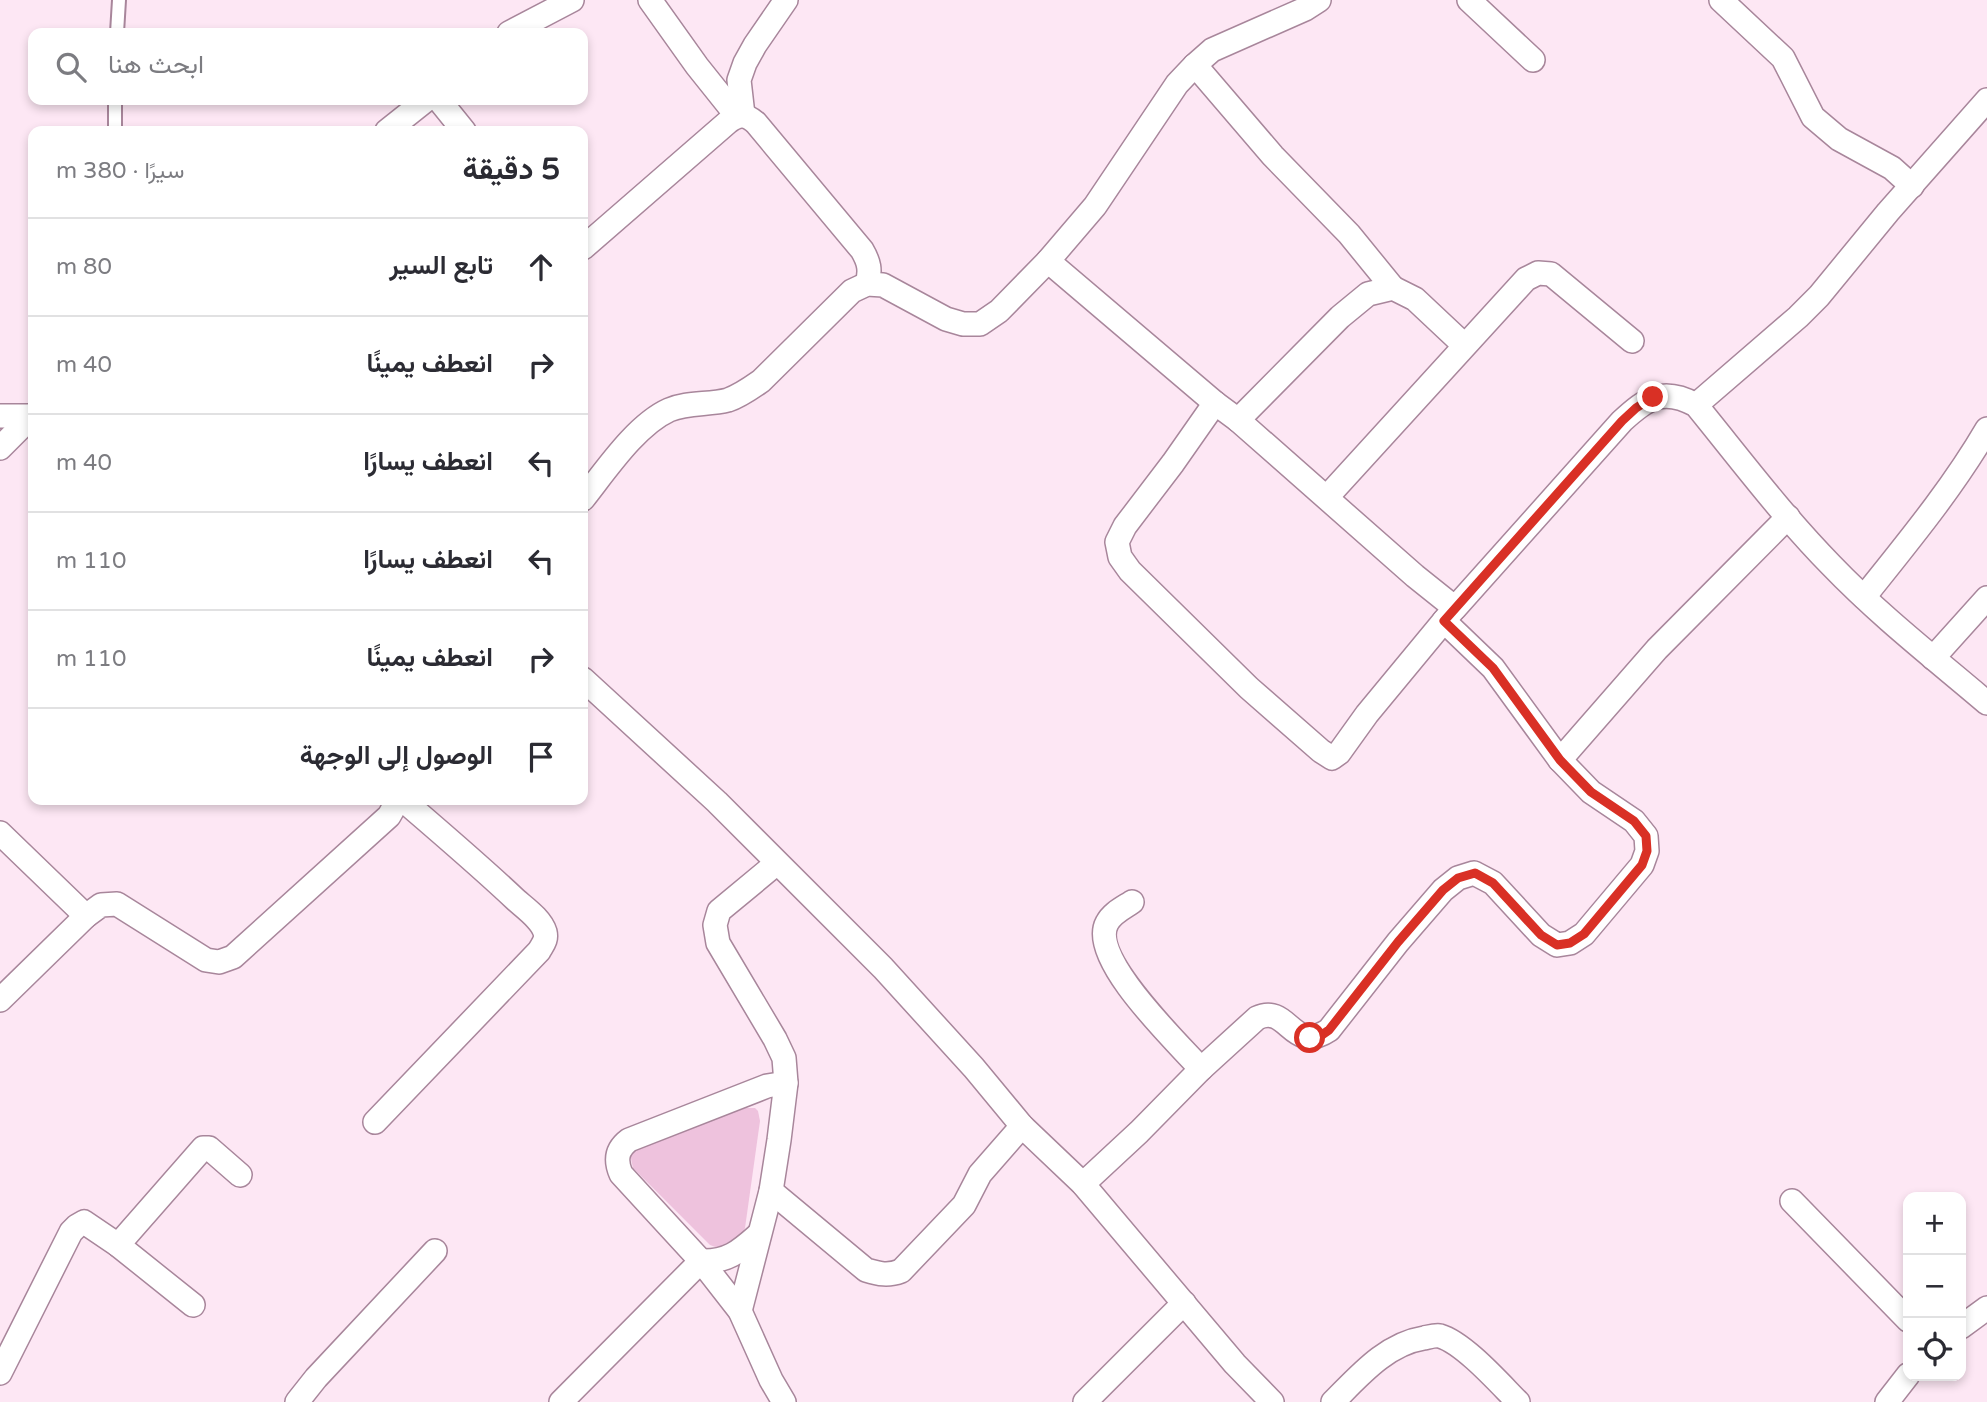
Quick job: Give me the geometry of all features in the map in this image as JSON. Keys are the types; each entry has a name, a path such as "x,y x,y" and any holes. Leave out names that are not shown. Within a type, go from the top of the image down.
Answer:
{"street":[{"path":"650,0 697,66 740,116 749,117 756,123 862,250 869,263 870,275 867,284"},
{"path":"740,116 739,80 745,63 786,0"},
{"path":"588,493 653,419 672,409 729,400 745,392 761,381 852,291 867,284 883,285 946,319 963,324 980,324 999,312 1095,206 1177,84 1195,65 1212,50 1320,0"},
{"path":"1469,0 1533,60"},
{"path":"1721,0 1783,58 1813,117 1839,139 1892,168 1912,186"},
{"path":"517,28 557,3"},
{"path":"1195,65 1273,156 1349,234 1393,288 1415,299 1464,345"},
{"path":"1696,405 1819,296 1987,100"},
{"path":"393,126 420,105"},
{"path":"443,105 460,126"},
{"path":"588,244 740,116"},
{"path":"1048,261 1238,420 1415,576 1450,614 1493,668 1560,760 1591,792 1634,821 1646,836 1647,851 1642,865 1584,934 1570,943 1557,945 1541,935 1493,883 1475,873 1458,878 1443,890 1398,942 1329,1030 1319,1037 1310,1038 1299,1035 1275,1015 1266,1014 1257,1018 1083,1184"},
{"path":"1327,497 1526,279 1538,273 1551,274 1632,341"},
{"path":"1238,420 1340,317 1368,294 1393,288"},
{"path":"1215,403 1125,526 1117,542 1120,557 1130,571 1250,688 1332,758 1339,753 1367,714 1450,614 1591,454 1636,408 1653,397 1669,395 1696,405 1816,550 1864,597 1987,703"},
{"path":"0,416 28,416"},
{"path":"0,448 28,421"},
{"path":"1864,597 1923,523 1987,429"},
{"path":"1560,760 1657,649 1788,517"},
{"path":"1933,658 1987,598"},
{"path":"588,684 717,802 883,968 974,1068 1022,1126 1083,1184 1235,1364 1272,1402"},
{"path":"0,1000 86,916 101,905 117,904 206,960 219,962 233,957 389,816 397,805"},
{"path":"375,1122 539,951 545,941 545,932 532,915 488,873 406,805"},
{"path":"0,833 86,916"},
{"path":"740,1311 771,1191 786,1083 784,1058 718,943 715,925 719,911 777,863"},
{"path":"1132,902 1106,924 1104,940 1108,955 1123,981 1201,1069"},
{"path":"784,1402 771,1380 740,1311 701,1261 621,1174 618,1167 619,1152 623,1145 636,1136 766,1086 786,1083"},
{"path":"771,1191 866,1270 891,1275 901,1271 964,1205 980,1174 1022,1126"},
{"path":"118,1245 203,1148 209,1148 240,1175"},
{"path":"1792,1201 1906,1318"},
{"path":"0,1373 71,1232 84,1222 118,1245 193,1305"},
{"path":"561,1402 701,1261 730,1257 758,1235"},
{"path":"307,1399 435,1251"},
{"path":"1085,1402 1184,1304"},
{"path":"1966,1323 1987,1308"},
{"path":"1333,1402 1373,1363 1392,1350 1412,1340 1439,1336 1465,1350 1518,1402"},
{"path":"1887,1402 1903,1381"}],"lane":[{"path":"117,28 119,0"},
{"path":"115,105 115,126"}],"shaded area":[{"path":"746,1108 755,1108 760,1121 745,1228 742,1234 718,1248 710,1245 633,1168 630,1154 636,1147"}],"route":[{"path":"1310,1038 1319,1037 1329,1030 1398,942 1443,890 1458,878 1475,873 1493,883 1541,935 1557,945 1570,943 1584,934 1642,865 1647,851 1646,836 1634,821 1591,792 1560,760 1493,668 1444,621 1591,454 1636,408 1653,397"}]}
